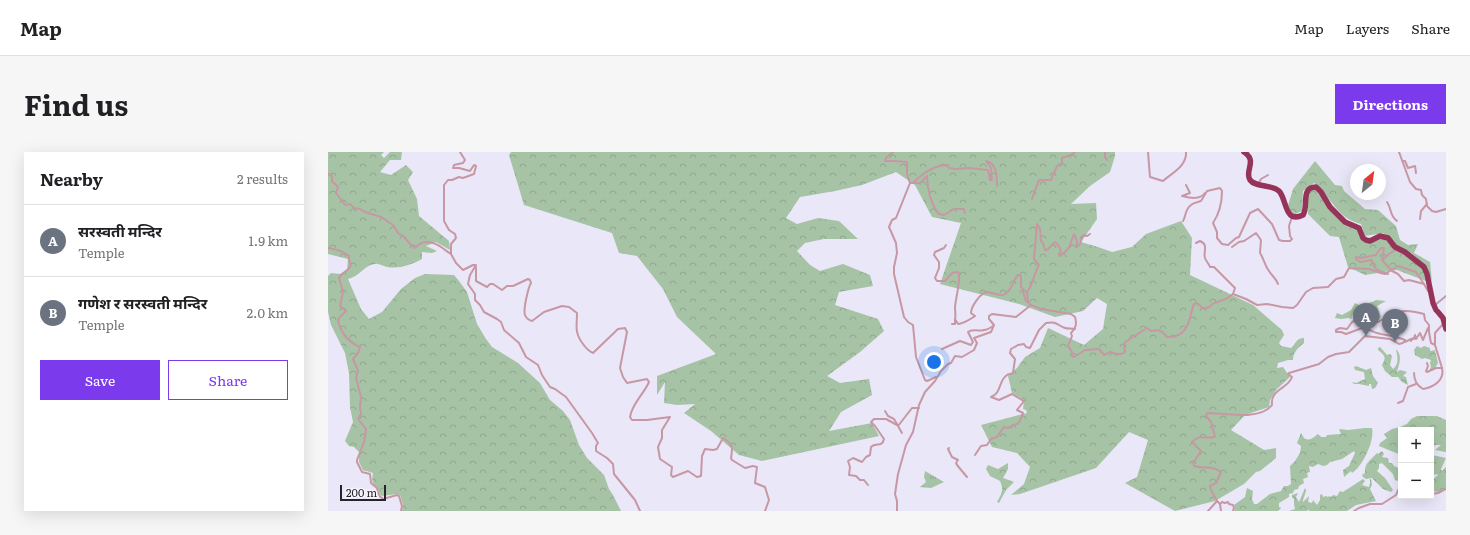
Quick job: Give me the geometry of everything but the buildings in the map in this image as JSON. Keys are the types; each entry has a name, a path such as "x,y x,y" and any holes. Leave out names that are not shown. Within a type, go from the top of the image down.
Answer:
{"highway":[{"path":"1244,152 1248,155 1251,161 1249,176 1250,180 1280,191 1286,210 1292,216 1298,217 1303,215 1306,207 1305,195 1311,188 1316,187 1321,192 1330,207 1345,222 1359,228 1366,240 1384,236 1397,248 1405,252 1424,267 1436,309 1445,326"}],"street":[{"path":"451,254 451,244 456,238 455,234 449,230 444,221 444,185 448,180 459,177 463,178 474,174 476,166 474,165 470,171 454,168 454,165 463,163 465,160 460,152"},
{"path":"893,152 886,158 885,162 894,160 908,162 910,183 896,218 892,220 889,227 896,243 897,253 894,274 904,317 908,322 914,325 915,352 925,380 927,381 936,377"},
{"path":"1032,200 1039,180 1051,180 1057,166 1062,163 1062,158 1075,152"},
{"path":"1105,152 1104,157 1108,160"},
{"path":"1148,152 1150,177 1163,181 1186,161 1186,152"},
{"path":"1399,152 1410,182 1416,189 1421,190 1429,208 1434,212 1440,212 1446,209"},
{"path":"914,183 925,172 941,165 948,165 949,168 956,169 969,168 988,170 990,180 992,180 991,168 986,161 990,162 995,168 998,186"},
{"path":"1403,161 1405,161 1408,168 1415,166 1416,173"},
{"path":"328,174 332,176 332,181 338,187 336,193 343,204 350,204 354,208 381,217 393,225 398,233 403,236 414,248 425,242 432,243 444,247 463,270 474,265 476,267"},
{"path":"1258,184 1261,179 1268,175"},
{"path":"910,183 920,183 927,176 928,192 935,210 939,214 944,215 954,209 964,209 965,213"},
{"path":"1186,185 1190,193 1183,195 1185,197 1198,198 1207,191 1220,188 1222,191 1218,216 1213,223 1217,238 1222,244 1228,246 1239,237 1250,213 1258,209 1272,224 1279,240 1290,241 1292,239 1289,228 1292,216"},
{"path":"1183,221 1186,217 1188,207 1191,204 1201,201 1207,191"},
{"path":"1387,202 1390,207 1391,216 1397,221"},
{"path":"1420,219 1421,211 1427,204"},
{"path":"1028,302 1027,292 1030,289 1034,275 1040,265 1034,259 1037,224 1040,229 1041,241 1045,250 1047,250 1055,242 1059,246 1061,252 1059,254 1060,256 1068,250 1073,241 1074,234 1077,241 1077,247 1080,244 1083,235 1087,236 1090,234"},
{"path":"1232,247 1238,242 1244,241 1256,233 1261,240 1260,253 1269,272 1275,276 1278,284"},
{"path":"955,320 958,324 960,324 973,318 974,316 971,313 971,310 975,302 983,294 988,292 1000,295 1005,294 1018,275 1021,276 1021,287 1024,290 1023,294 1031,305 1041,309 1075,316 1077,323 1071,333 1072,336 1068,346 1072,352 1072,356 1074,357 1085,350 1100,349 1104,355 1110,352 1118,355 1123,354 1126,352 1124,346 1125,342 1140,334 1145,329 1147,328 1151,331 1161,331 1167,337 1179,335 1185,329 1191,318 1191,311 1194,304 1197,303 1204,309 1214,303 1226,299 1233,294 1235,288 1214,267 1210,267 1206,260 1204,243 1200,241 1196,243"},
{"path":"946,244 944,248 934,255 939,262 939,268 935,278 936,281 945,281 952,273 959,273 955,324 952,324"},
{"path":"328,248 348,254 351,266 348,270 343,272 339,278 343,292 340,306 346,311 339,319 338,323 346,338 355,346 360,347 358,354 353,359 358,371 356,378 361,397 361,414 358,419 366,429 364,442 357,456 356,462 362,472 370,474 371,483 377,488 377,493 380,498 384,499 397,495 399,496 402,506 401,511"},
{"path":"1382,260 1384,248 1381,248 1376,255 1361,258 1356,257 1356,259 1360,262 1372,260 1374,267 1388,274"},
{"path":"1382,260 1397,248"},
{"path":"1382,260 1404,281 1409,280 1424,284"},
{"path":"1233,294 1257,305 1267,304 1293,308 1297,305 1306,292 1313,288 1328,287 1336,279 1344,277 1349,268 1357,270 1370,269 1376,273 1388,274 1397,266 1417,273 1431,293"},
{"path":"476,267 470,275 468,284 475,294 474,300 480,305 484,312 497,319 504,330 519,343 526,357 538,365 542,376 550,387 566,397 598,443 596,446 596,451 613,464 614,474 635,500 640,511"},
{"path":"476,267 476,280 487,287 490,284 493,284 502,290 507,286 513,286 530,280 531,283 526,300 525,312 525,316 529,320 532,321 544,312 562,306 569,307 577,313 577,335 589,351 593,353 618,329 625,328 627,332 620,368 623,377 627,383 647,379 649,382 647,389 634,406 630,417 632,420 670,417 662,430 662,438 658,446 660,459 672,467 673,477 688,471 697,477 701,476 702,456 705,449 717,449 723,438 731,444 733,451 730,458 732,460 745,468 753,466 757,467 755,483 765,487 769,500 765,511"},
{"path":"1436,309 1446,296"},
{"path":"994,325 988,319 992,314 1016,316 1031,305"},
{"path":"1396,311 1424,314 1425,320 1430,325 1423,340 1420,333 1416,339 1415,335 1414,339 1413,338 1411,341 1411,339 1405,342 1404,340 1394,336 1371,332 1365,327 1346,334 1336,332 1336,330 1340,328 1347,328 1352,322 1363,315 1375,316 1374,320 1378,322 1396,311"},
{"path":"975,455 981,446 987,445 991,439 997,436 1004,427 1012,428 1013,425 1017,424 1021,419 1023,412 1017,410 1024,401 1012,394 999,400 991,397 998,392 1007,375 1013,372 1015,359 1010,353 1011,349 1018,345 1024,344 1026,347 1030,348 1039,330 1046,323 1061,324 1064,328 1074,329"},
{"path":"897,511 895,494 898,471 925,392 946,365 952,362 956,355 962,357 974,350 977,343 974,338 991,332 994,325"},
{"path":"942,349 960,341 971,345 973,342 969,336 969,331 973,329 983,331 994,325"},
{"path":"1430,325 1429,332 1431,343 1435,345"},
{"path":"1414,373 1414,380 1423,389 1436,384 1441,379 1443,373 1435,345 1435,333 1445,326"},
{"path":"1221,511 1220,504 1210,486 1216,483 1221,472 1211,467 1201,468 1194,466 1193,463 1201,453 1201,451 1192,442 1195,438 1215,437 1211,422 1206,416 1207,413 1217,413 1223,415 1252,415 1268,409 1271,407 1271,401 1277,391 1289,384 1292,377 1288,374 1289,373 1319,364 1328,357 1336,354 1349,352 1364,336 1390,338 1399,344 1403,343 1404,340"},
{"path":"1426,362 1428,366 1427,372 1436,368 1442,368"},
{"path":"1398,403 1403,401 1408,387 1417,384"},
{"path":"897,426 912,408 920,408"},
{"path":"885,411 888,416 894,419 902,433"},
{"path":"868,485 864,480 860,480 856,476 849,475 850,468 848,460 857,459 862,462 870,455 872,446 875,444 881,445 883,443 884,439 871,422 874,419 886,419 897,426"},
{"path":"949,448 948,449 952,457 958,460 956,463 957,465 967,477"},
{"path":"1353,511 1370,504 1382,504 1396,495 1398,490"},
{"path":"1434,494 1446,490"},
{"path":"1208,510 1217,501"},
{"path":"1220,504 1222,502 1228,502 1233,505 1233,511"}],"green space":[{"path":"328,152 384,152 381,155 384,158 390,152 402,152 401,160 390,160 380,172 391,175 406,165 413,172 408,180 417,199 419,216 449,241 450,250 436,242 426,246 437,251 432,253 422,252 422,259 414,263 396,267 387,267 375,264 368,266 352,278 348,279 361,309 369,319 382,312 401,289 415,278 425,274 454,275 467,292 477,324 492,347 518,363 540,383 550,400 563,411 570,420 579,445 587,458 604,475 609,489 621,511 402,511 403,505 400,495 382,496 378,493 377,487 372,481 373,473 363,470 359,462 359,452 354,447 349,446 345,441 353,422 350,407 349,373 345,353 331,325 328,312 328,276 331,273 340,274 347,270 348,259 328,254"},
{"path":"511,152 1115,152 1110,172 1090,186 1071,204 1096,203 1097,219 1081,242 1112,252 1132,247 1146,234 1181,221 1192,238 1190,275 1253,305 1282,330 1284,335 1279,343 1281,346 1291,348 1298,340 1304,338 1304,343 1295,352 1293,360 1278,363 1277,368 1283,367 1290,377 1276,390 1270,400 1269,407 1245,415 1231,430 1264,450 1276,448 1276,458 1260,471 1256,472 1244,484 1215,501 1175,511 1125,483 1137,477 1148,440 1129,432 1096,468 1020,494 1011,495 1024,484 1030,467 1017,453 992,447 981,425 1027,413 1026,410 1023,409 1024,400 1012,393 1008,376 1017,368 1025,357 1040,348 1048,328 1084,345 1103,329 1107,304 1097,298 1083,311 1055,317 1019,304 940,284 961,223 932,217 915,185 896,172 862,185 800,197 786,218 797,224 818,218 839,221 858,239 824,239 805,243 797,251 810,265 820,271 843,264 870,275 873,286 839,292 835,305 878,319 884,331 860,352 827,376 840,383 869,379 872,395 841,412 829,431 872,423 879,436 762,461 739,455 711,431 684,413 695,404 677,405 664,403 665,382 657,395 657,376 716,354 677,317 663,289 637,256 619,253 612,233 524,205 509,155"},
{"path":"1315,161 1335,185 1342,186 1344,191 1350,196 1350,200 1354,200 1365,209 1378,210 1396,226 1400,240 1408,245 1418,244 1414,253 1430,262 1432,282 1426,266 1410,252 1397,246 1394,241 1383,233 1365,236 1361,224 1346,217 1340,212 1314,183 1303,191 1302,211 1295,214 1287,209 1293,189"},
{"path":"1314,189 1344,222 1356,228 1364,241 1378,238 1385,239 1424,270 1426,281 1397,270 1365,275 1348,267 1339,237 1330,236 1308,214 1308,193"},
{"path":"1377,300 1386,301 1377,306 1381,317 1379,320 1377,320 1373,309 1365,311 1357,308 1351,319 1335,318 1337,313 1342,315 1351,310 1355,303 1361,306"},
{"path":"1417,346 1421,348 1424,346 1430,348 1430,351 1436,350 1438,363 1435,368 1429,371 1431,367 1431,360 1425,358 1422,359 1415,355 1414,350"},
{"path":"1380,347 1387,355 1390,354 1392,356 1390,365 1393,369 1397,365 1396,349 1400,360 1397,372 1400,370 1407,372 1403,376 1406,377 1408,385 1402,382 1398,377 1392,377 1385,371 1382,365 1384,361 1383,354 1378,350"},
{"path":"1356,366 1366,370 1371,368 1373,376 1378,383 1375,388 1372,389 1371,384 1369,384 1369,386 1354,384 1352,382 1356,383 1365,379 1364,372 1355,370 1354,367"},
{"path":"1417,416 1437,416 1446,420 1446,452 1435,450 1441,445 1434,446 1434,427 1400,427 1407,424 1411,419"},
{"path":"1372,428 1372,440 1364,460 1352,473 1351,471 1344,477 1343,470 1349,466 1355,453 1354,451 1342,459 1330,462 1327,465 1323,466 1318,464 1313,467 1309,466 1310,472 1307,473 1308,477 1303,479 1304,483 1299,486 1298,489 1294,490 1293,493 1289,494 1289,497 1279,503 1279,507 1281,508 1278,511 1234,511 1234,505 1245,497 1247,488 1253,491 1252,499 1254,504 1257,504 1270,494 1281,491 1284,486 1291,484 1290,466 1300,453 1301,446 1297,443 1301,433 1304,438 1312,439 1318,434 1321,437 1326,437 1327,435 1341,434 1339,429 1348,430"},
{"path":"1398,428 1398,454 1379,446 1380,443 1387,438 1384,434"},
{"path":"1382,451 1384,454 1382,457 1388,458 1389,463 1392,463 1398,468 1398,481 1395,480 1393,474 1382,463 1379,464 1377,471 1385,478 1393,490 1391,492 1383,489 1372,478 1366,479 1362,475 1365,473 1368,462 1377,453 1378,454"},
{"path":"1434,455 1446,458 1441,469 1442,471 1446,467 1446,488 1438,492 1434,491 1434,478 1438,475 1434,475"},
{"path":"1008,463 1008,469 1003,478 1014,482 1006,490 999,503 997,502 1002,492 1000,481 990,476 986,469 988,465 998,469"},
{"path":"925,471 944,482 931,488 920,487 926,482 924,477"},
{"path":"1363,479 1365,481 1362,485 1369,487 1371,479 1372,485 1370,489 1376,501 1356,505 1347,511 1289,511 1295,509 1292,495 1298,493 1296,497 1299,502 1305,488 1306,491 1303,502 1309,496 1308,502 1312,503 1313,500 1317,505 1320,500 1320,495 1322,494 1323,497 1331,497 1333,495 1337,496 1340,491 1343,492"}],"place":[{"name":"सरस्वती मन्दिर","path":"1366,336"},
{"name":"गणेश र सरस्वती मन्दिर","path":"1395,342"}]}
